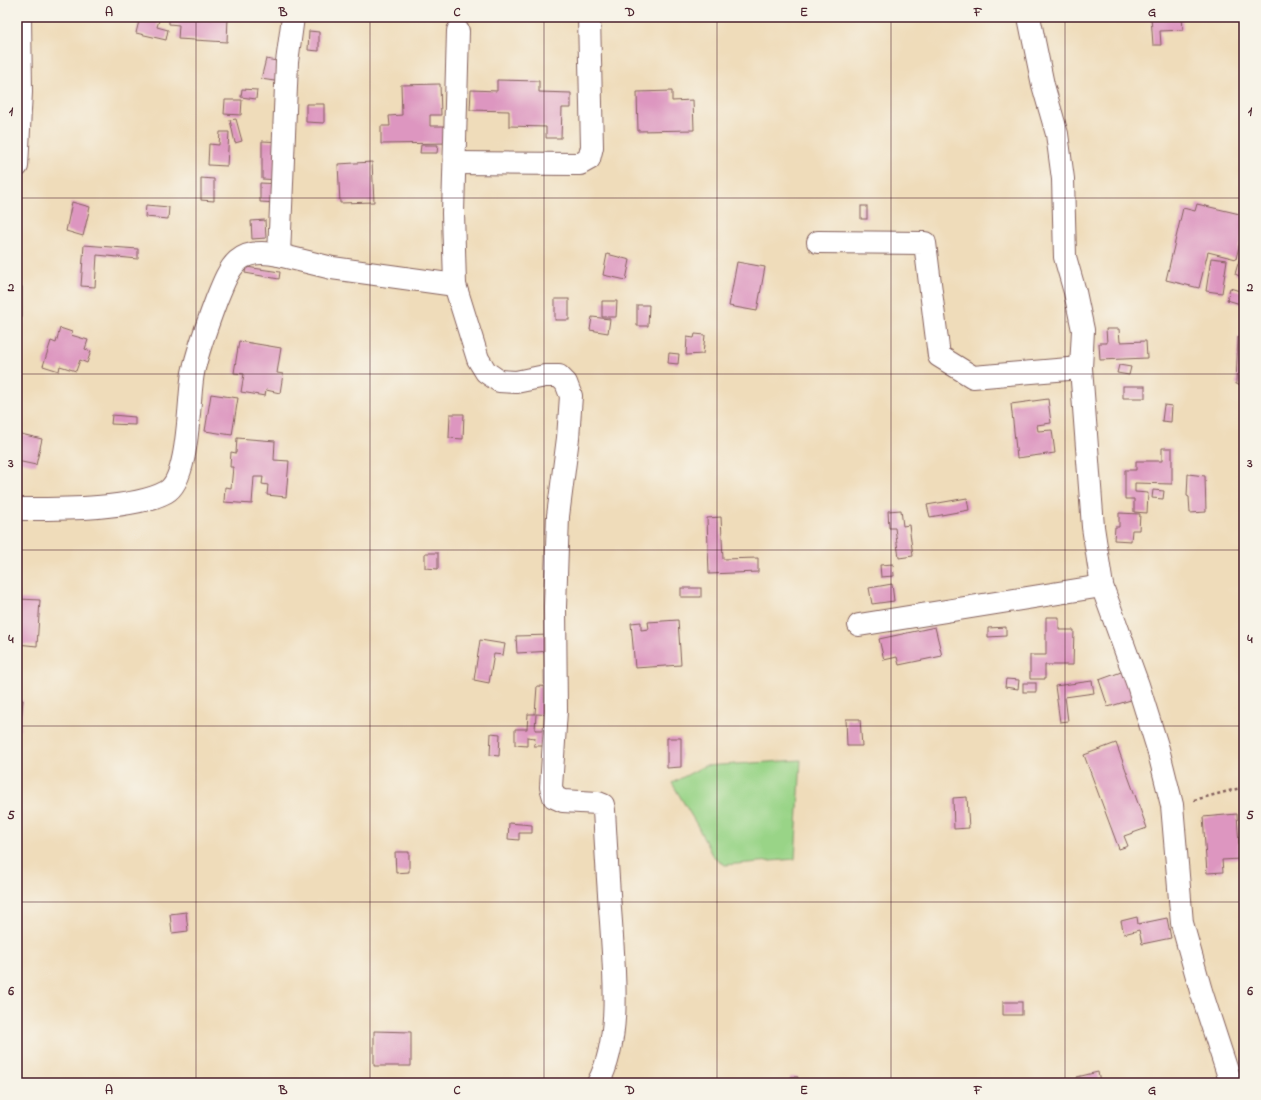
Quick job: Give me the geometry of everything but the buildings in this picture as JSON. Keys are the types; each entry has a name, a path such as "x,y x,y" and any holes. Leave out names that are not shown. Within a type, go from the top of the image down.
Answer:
{"street":[{"path":"17,166 21,92 20,17"},
{"path":"279,255 287,62 293,17"},
{"path":"456,163 580,164 589,159 592,147 589,17"},
{"path":"1029,17 1043,85 1057,134 1063,179 1065,257 1076,292 1083,330 1081,368 1093,527 1102,586 1138,685 1158,749 1172,805 1182,923 1201,991 1231,1083"},
{"path":"458,31 456,163 453,213 455,286 478,359 486,372 499,381 516,382 545,376 559,376 566,383 571,396 568,438 558,516 555,607 556,711 551,787 554,797 563,801 598,803 602,805 604,810 614,978 614,1021 609,1050 598,1083"},
{"path":"818,242 925,243 939,356 973,377 1081,368"},
{"path":"17,509 86,507 119,504 146,498 167,491 175,482 183,465 193,373 205,329 225,278 235,262 249,254 265,252 332,268 455,286"},
{"path":"859,625 1102,586"}],"path":[{"path":"1172,805 1244,787"}],"green space":[{"path":"801,760 795,859 725,865 712,855 697,825 672,783 704,766"}]}
